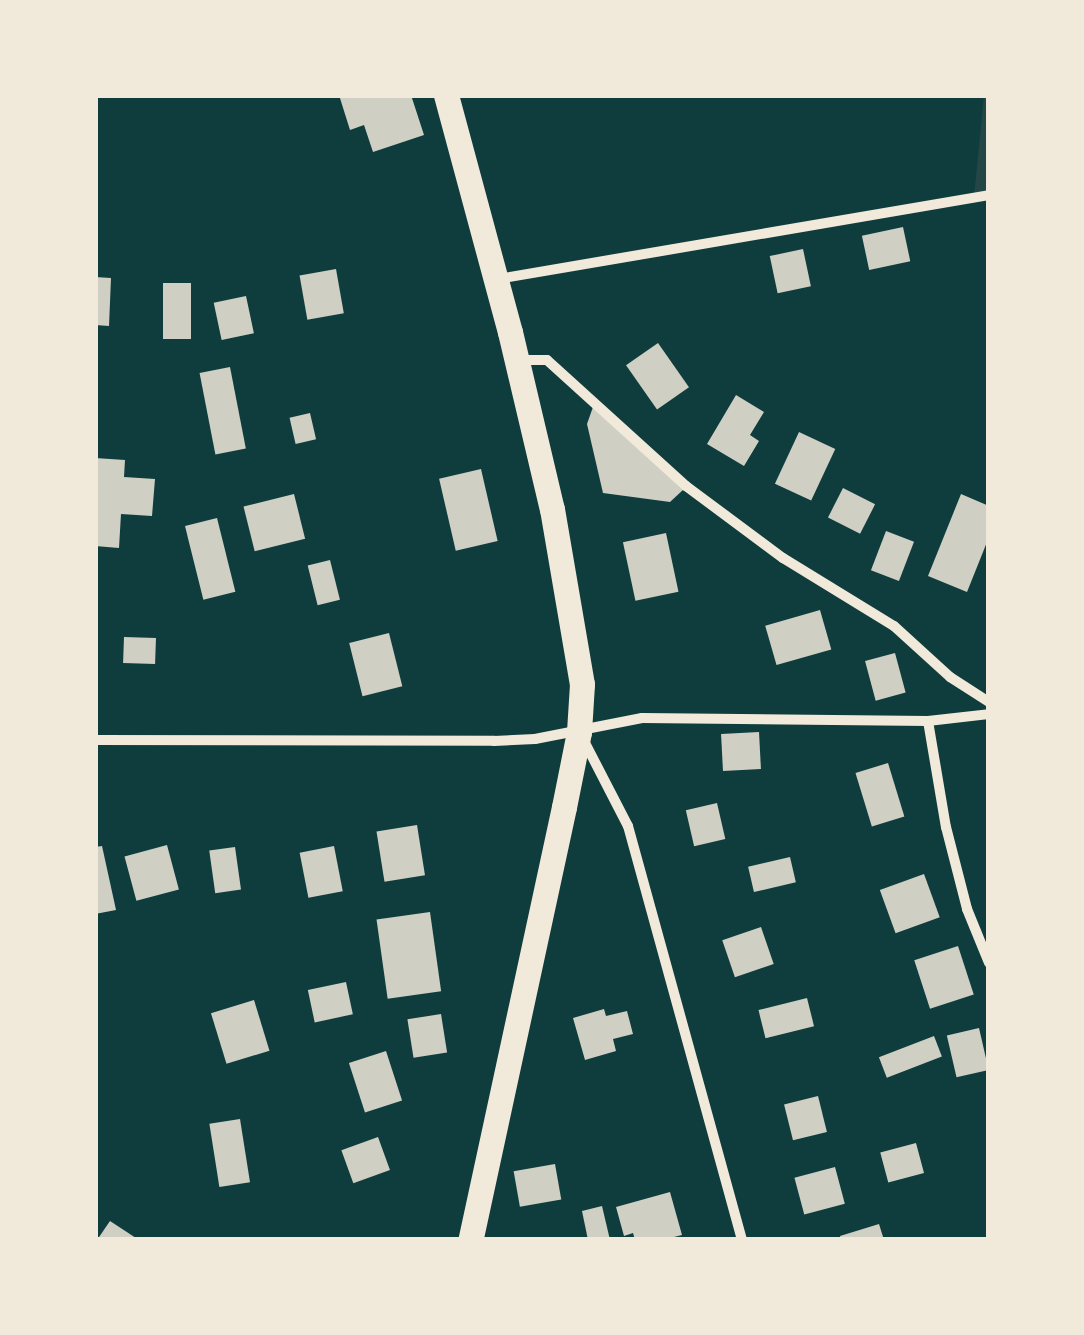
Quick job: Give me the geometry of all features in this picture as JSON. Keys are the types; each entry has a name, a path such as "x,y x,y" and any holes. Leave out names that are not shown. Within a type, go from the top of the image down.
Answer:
{"main road":[{"path":"446,95 497,279 552,509 582,684 579,732 470,1240"}],"street":[{"path":"497,279 989,195"},
{"path":"517,360 547,360 686,486 783,558 894,626 950,677 989,702"},
{"path":"95,740 494,741 579,732 642,718 928,721 989,714"},
{"path":"928,721 946,827 967,909 989,963"},
{"path":"579,732 628,826 742,1240"}],"shaded area":[{"path":"984,95 989,95 989,195 974,197"}],"building":[{"path":"339,95 411,95 424,135 373,152 364,125 350,130"},
{"path":"903,227 910,261 869,270 862,236"},
{"path":"803,249 811,286 778,293 770,256"},
{"path":"336,269 344,313 307,320 300,275"},
{"path":"95,277 111,278 109,326 95,325"},
{"path":"163,283 191,283 191,339 163,339"},
{"path":"246,296 254,333 222,340 214,303"},
{"path":"658,343 689,387 657,410 626,365"},
{"path":"230,367 246,448 215,454 200,373"},
{"path":"736,395 764,412 750,435 759,441 744,466 707,444"},
{"path":"593,407 684,489 670,502 603,493 587,424"},
{"path":"310,413 316,439 296,444 290,418"},
{"path":"799,432 835,449 811,501 775,484"},
{"path":"95,458 125,460 124,477 155,479 152,516 121,514 119,548 95,546"},
{"path":"481,469 498,541 456,551 439,479"},
{"path":"843,488 875,504 860,534 828,517"},
{"path":"294,494 305,539 255,551 244,507"},
{"path":"961,494 989,506 989,537 967,592 928,576"},
{"path":"217,518 235,592 203,600 185,526"},
{"path":"886,531 914,542 899,581 871,570"},
{"path":"666,533 678,592 635,601 623,542"},
{"path":"330,560 340,600 318,605 308,566"},
{"path":"820,610 831,649 777,665 765,626"},
{"path":"389,633 402,686 363,696 349,643"},
{"path":"124,637 156,638 155,664 123,663"},
{"path":"895,653 906,693 876,701 865,661"},
{"path":"759,732 761,769 723,771 721,734"},
{"path":"888,763 904,817 872,826 855,773"},
{"path":"717,803 725,839 694,846 686,810"},
{"path":"417,825 425,875 384,882 377,831"},
{"path":"167,845 179,889 136,901 124,856"},
{"path":"102,846 116,910 95,914 95,847"},
{"path":"334,846 343,891 308,898 300,853"},
{"path":"235,847 241,890 215,893 209,851"},
{"path":"790,857 796,882 754,892 748,867"},
{"path":"924,874 940,917 896,933 880,890"},
{"path":"430,912 441,991 388,999 377,920"},
{"path":"761,927 774,964 735,977 722,940"},
{"path":"958,946 974,995 930,1009 914,960"},
{"path":"346,982 353,1014 315,1022 308,990"},
{"path":"807,998 814,1026 766,1038 758,1010"},
{"path":"254,1000 269,1051 226,1064 211,1013"},
{"path":"604,1009 606,1016 627,1011 633,1034 613,1039 616,1051 585,1060 573,1018"},
{"path":"441,1014 447,1053 414,1058 407,1019"},
{"path":"979,1028 989,1070 957,1077 947,1035"},
{"path":"934,1036 942,1057 887,1078 879,1057"},
{"path":"386,1051 402,1100 365,1113 349,1063"},
{"path":"818,1096 827,1132 793,1140 784,1104"},
{"path":"240,1119 250,1182 219,1187 209,1124"},
{"path":"378,1137 390,1170 353,1183 341,1150"},
{"path":"916,1143 924,1173 888,1183 880,1153"},
{"path":"555,1164 561,1199 520,1207 514,1171"},
{"path":"835,1167 845,1204 804,1215 794,1178"},
{"path":"670,1192 682,1235 662,1240 635,1240 633,1233 624,1236 616,1207"},
{"path":"602,1206 610,1240 588,1240 582,1211"},
{"path":"110,1221 139,1240 97,1240"},
{"path":"879,1224 884,1240 841,1240 840,1236"}]}
